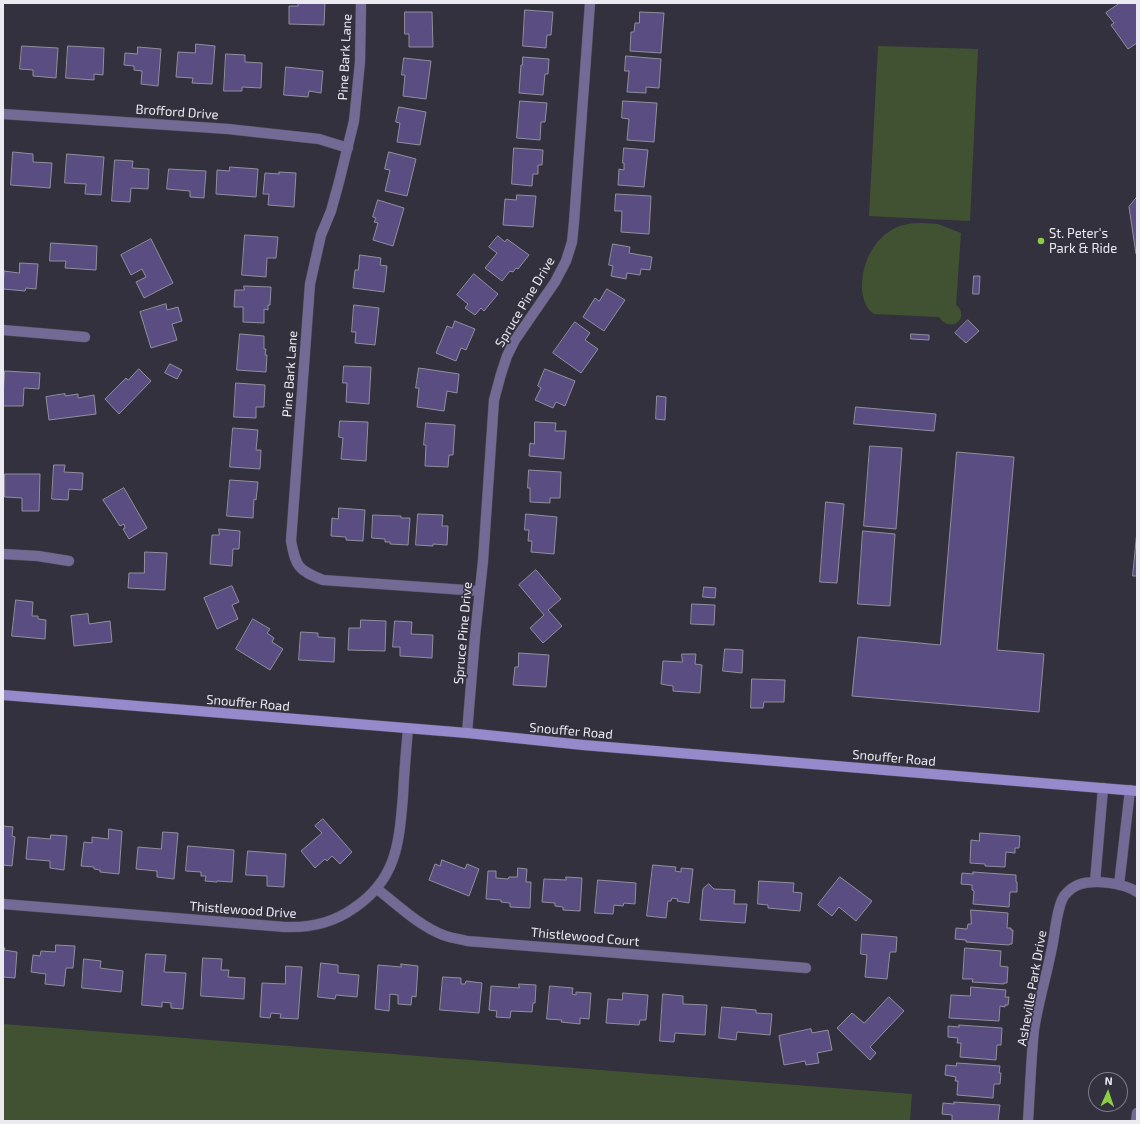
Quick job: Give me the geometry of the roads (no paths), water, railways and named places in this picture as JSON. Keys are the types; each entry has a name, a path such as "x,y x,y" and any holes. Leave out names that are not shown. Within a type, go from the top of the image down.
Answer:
{"main road":[{"name":"Snouffer Road","path":"3,695 467,733 591,746 1133,791"}],"street":[{"name":"Pine Bark Lane","path":"361,3 360,62 354,121 331,211 321,235 310,284 291,541 294,559 299,567 306,573 323,580 479,591"},
{"name":"Spruce Pine Drive","path":"467,733 483,560 494,400 507,356 515,340 555,282 566,261 572,242 590,3"},
{"name":"Brofford Drive","path":"3,114 228,129 319,139 348,148"},
{"path":"3,330 85,337"},
{"path":"3,554 38,556 69,561"},
{"name":"Thistlewood Drive","path":"3,904 298,927 320,924 342,916 358,906 377,889 390,868 398,842 401,820 408,729"},
{"path":"1095,882 1103,788"},
{"path":"1119,885 1133,791"},
{"name":"Asheville Park Drive","path":"1028,1121 1034,1029 1051,954 1059,909 1064,897 1077,885 1095,882 1128,887 1137,892"},
{"name":"Thistlewood Court","path":"377,889 408,914 429,928 443,935 467,941 806,968"},
{"path":"1136,1121 1137,1113"}],"place":[{"name":"St. Peter's Park & Ride","path":"1041,241"}]}
